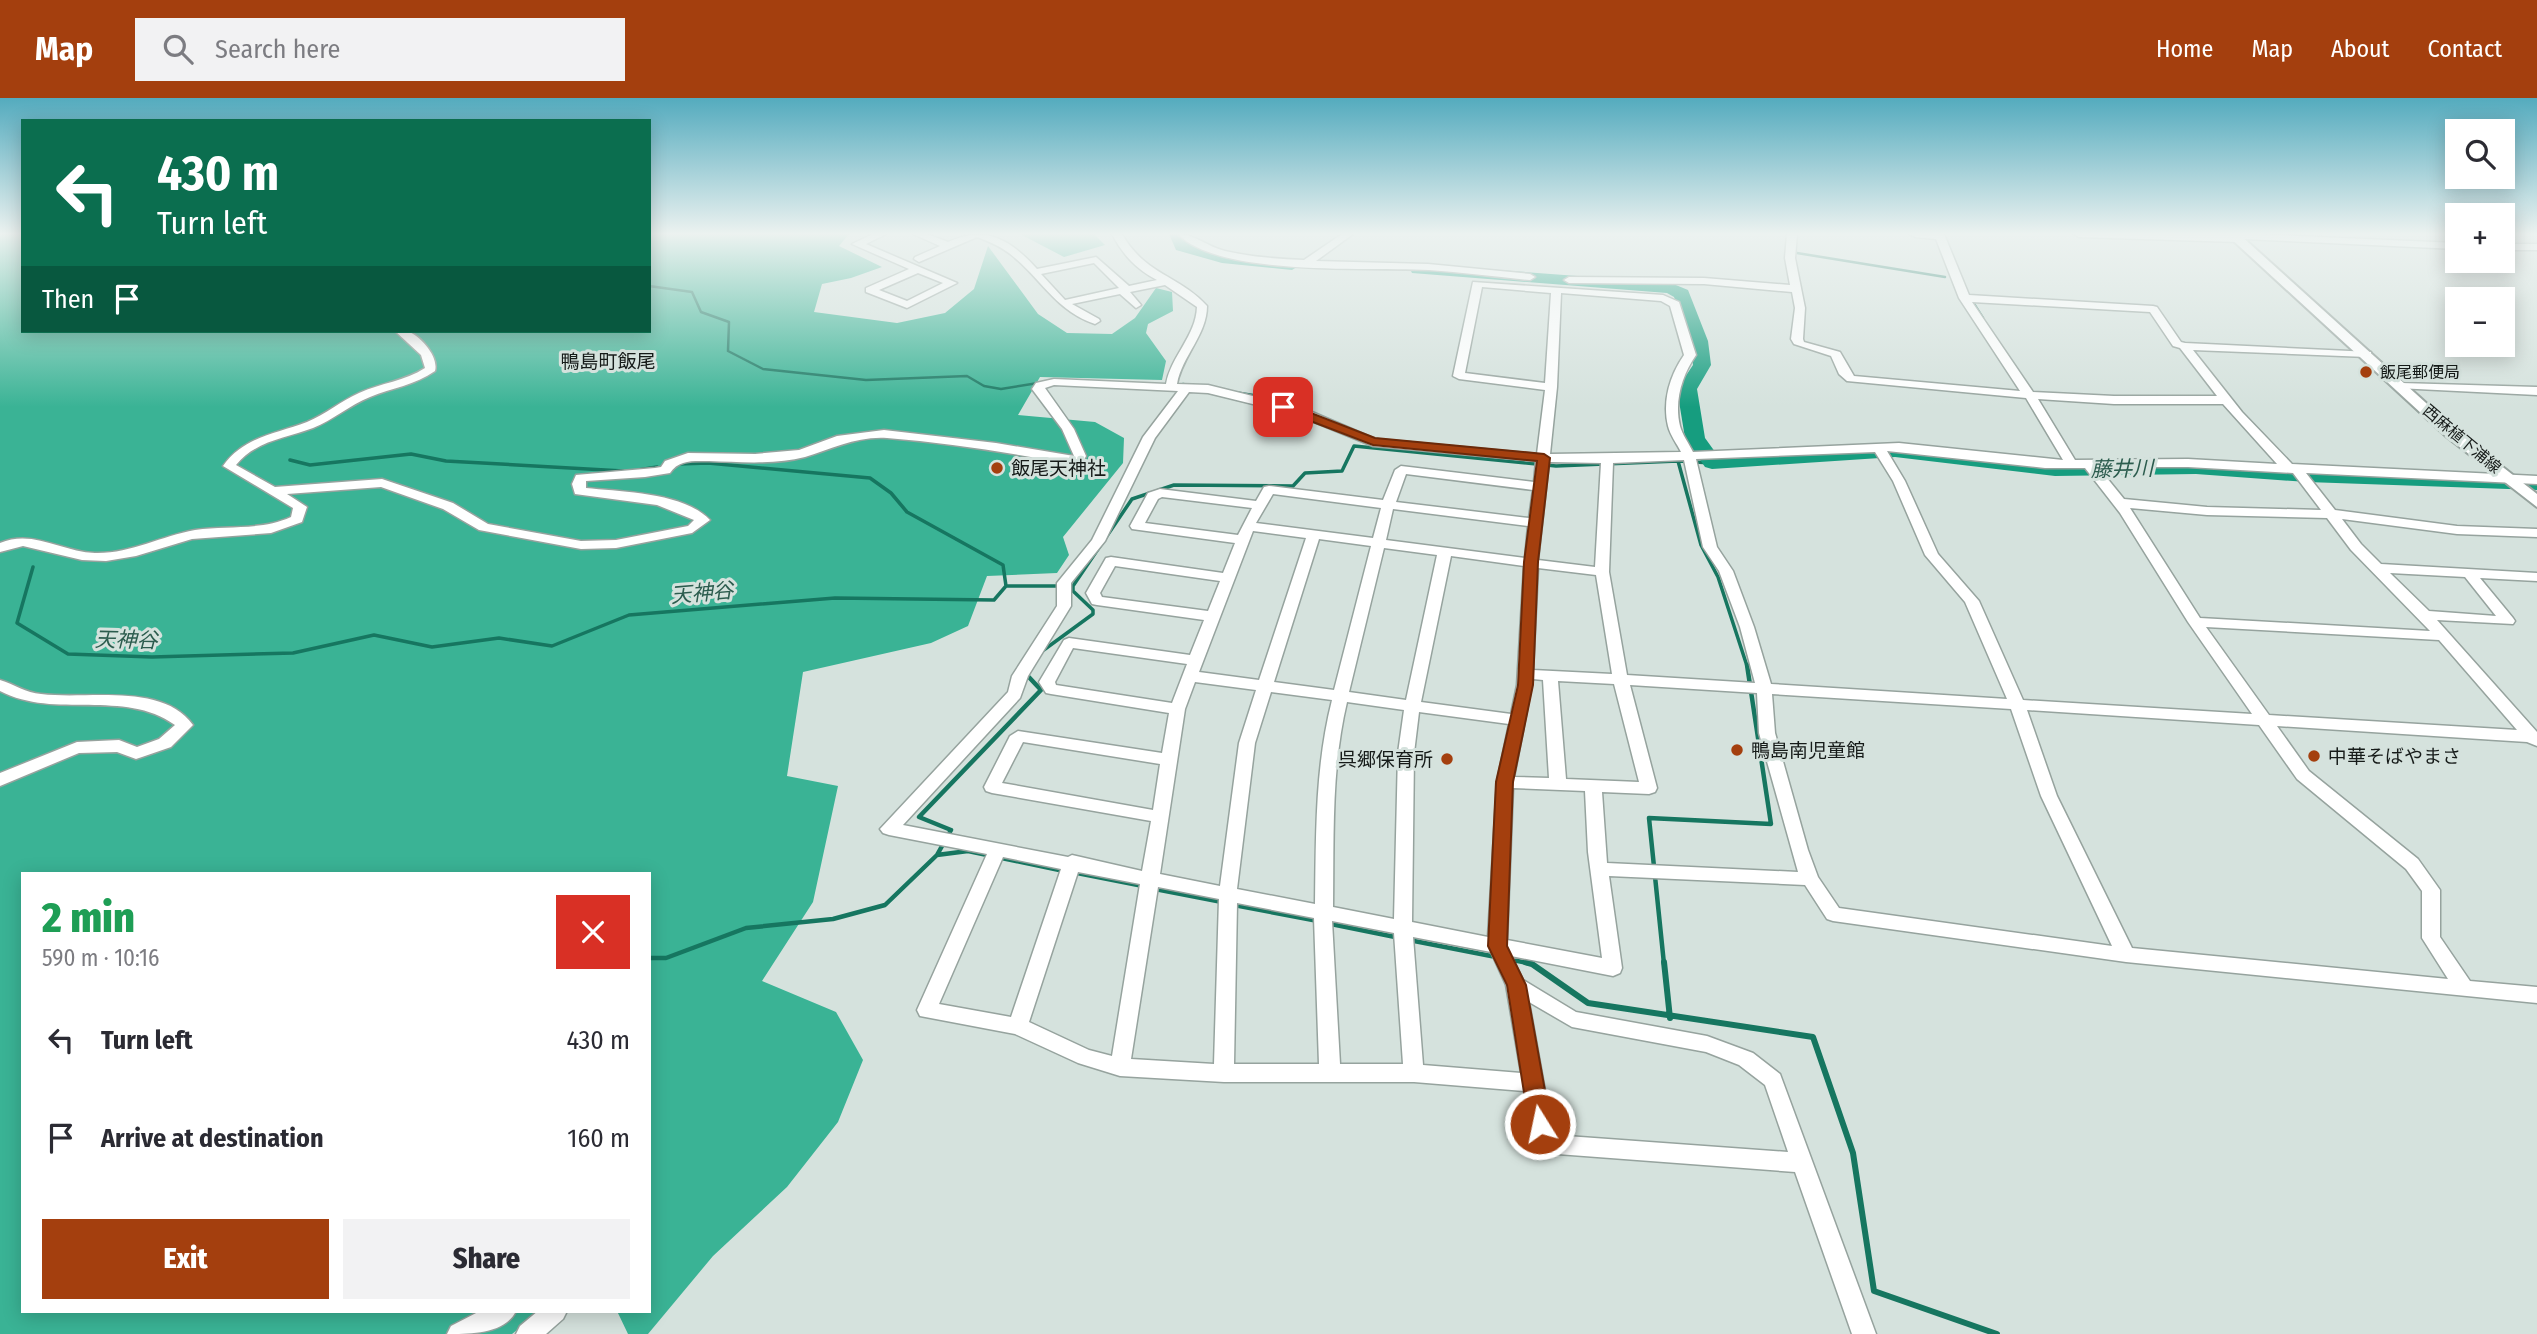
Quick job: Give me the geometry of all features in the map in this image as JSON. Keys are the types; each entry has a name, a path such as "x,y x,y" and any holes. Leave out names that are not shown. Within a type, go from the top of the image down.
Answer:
{"main road":[{"name":"西麻植下浦線","path":"2297,292 2452,434 2537,502"}],"street":[{"path":"876,292 907,305 934,292"},
{"path":"1054,292 1064,303 1095,321"},
{"path":"1064,303 1122,292"},
{"path":"1126,292 1136,305"},
{"path":"1171,388 1175,367 1200,323 1203,311 1193,297 1183,292"},
{"path":"1475,292 1459,376 1552,387"},
{"path":"1556,292 1552,387 1531,562 1526,674 1505,782 1497,946 1512,976 1544,1144 1804,1163"},
{"path":"1585,292 1663,299 1675,304 1690,355 1678,372 1673,397 1674,426 1690,462 1710,547 1726,571 1747,626 1752,687 1810,879 1833,914 2126,955 2537,995"},
{"path":"1797,292 1800,308 1797,339 1800,344 1836,354 1845,374 1851,379 2033,396 2114,400 2225,400"},
{"path":"1965,292 1994,348 2033,396 2072,465"},
{"path":"1968,298 2153,309 2177,344 2184,346 2367,355"},
{"path":"0,548 23,541 95,558 122,555 192,535 282,528 297,519 300,507 229,466 233,459 252,445 310,425 368,394 414,381 431,369 432,362 428,355 402,333"},
{"path":"2184,346 2225,400 2269,451 2298,473 2356,547 2425,615 2535,739"},
{"path":"275,491 382,483 448,506 484,527 582,545 616,544 692,529 703,520 690,511 653,499 580,491 578,484 581,478 599,475 636,477 666,470 668,464 688,457 755,458 800,454 836,440 884,434 996,447 1079,461 1080,456 1068,429 1038,389 1040,385 1054,382 1208,389 1278,405 1373,442 1543,462 1607,465 1880,450 2072,465 2092,469 2188,463 2298,473 2514,483 2537,480"},
{"path":"2401,386 2537,391"},
{"path":"1186,388 1149,437 1098,541 1063,587 1064,606 1020,676 1015,694 889,829 948,839 995,856 1072,863 1148,886 1228,901 1325,912 1403,935 1497,946 1613,968 1593,788"},
{"path":"1880,450 1899,481 1932,555 1972,601 2017,704 2049,796 2126,955"},
{"path":"1505,782 1649,789 1620,678 1602,572 1607,465"},
{"path":"2092,469 2119,503 2262,721 2303,775 2412,864 2431,890 2431,938 2466,990"},
{"path":"1330,1074 1323,933 1326,787 1330,739 1388,505 1401,470 1540,487"},
{"path":"1120,1067 1177,709 1211,616 1246,533 1269,490 1535,523"},
{"path":"1260,505 1160,493 1153,496 1137,526 1314,534 1602,572"},
{"path":"2119,503 2207,511 2332,514 2457,530 2537,533"},
{"path":"1224,1073 1228,901 1247,743 1314,534"},
{"path":"1414,1073 1403,935 1406,753 1412,707 1445,551"},
{"path":"1211,616 1097,601 1093,593 1111,561 1228,578"},
{"path":"2377,568 2537,577"},
{"path":"2425,615 2508,621 2469,573"},
{"path":"2195,622 2443,636"},
{"path":"1177,709 1051,690 1047,682 1069,643 1193,668 1264,687 1516,720"},
{"path":"1526,674 2535,739"},
{"path":"1550,676 1558,786"},
{"path":"0,685 13,694 38,701 125,702 161,709 185,725 165,743 136,753 119,746 77,748 0,780"},
{"path":"1160,817 992,787 1018,736 1169,760"},
{"path":"995,856 927,1010 1018,1026 1085,1057 1120,1067 1224,1073 1414,1073 1533,1083"},
{"path":"1018,1026 1063,881 1072,863"},
{"path":"1600,869 1810,879"},
{"path":"1512,976 1572,1020 1707,1044 1746,1059 1773,1080 1864,1334"},
{"path":"459,1334 500,1313"},
{"path":"528,1334 553,1313"}],"green space":[{"path":"0,292 21,292 21,333 651,333 651,292 820,292 814,312 897,323 945,313 971,292 1022,292 1038,314 1067,333 1112,334 1135,318 1153,292 1172,292 1173,311 1148,324 1146,333 1166,361 1162,380 1040,377 1018,415 1095,422 1124,438 1123,463 1063,537 1069,555 1057,573 987,576 968,626 931,643 803,672 787,776 838,786 813,902 762,981 836,1012 863,1060 838,1122 787,1187 713,1256 648,1334 628,1334 618,1313 651,1313 651,872 21,872 21,1313 538,1313 512,1334 0,1334"}],"waterway":[{"path":"690,292 701,312 729,322 728,351 763,369 866,380 967,376 984,386 1001,389 1038,383"},
{"name":"藤井川","path":"1678,292 1682,294 1699,341 1702,365 1687,389 1695,438 1705,453"},
{"path":"1971,299 1983,318"},
{"path":"1183,384 1266,397 1344,426"},
{"path":"1159,490 1174,485 1293,486 1305,473 1342,471 1354,446 1556,466 1678,461"},
{"name":"藤井川","path":"1709,459 1712,463 1895,451 2055,470 2196,468 2307,476 2537,484"},
{"path":"290,460 310,465 411,454 446,461 623,471"},
{"path":"1678,461 1712,463"},
{"path":"1678,461 1701,545 1718,577 1747,666"},
{"path":"678,464 708,463 870,478 891,493 907,512 1003,565 1006,586"},
{"path":"638,470 657,467"},
{"path":"1073,586 1132,499 1150,493"},
{"name":"天神谷","path":"33,567 17,623 68,654 152,657 293,653 374,635 432,647 499,638 552,646 629,615 835,598 994,600 1006,586"},
{"name":"天神谷","path":"1006,586 1073,586"},
{"name":"天神谷","path":"1041,652 1093,614 1093,610 1073,591 1073,586"},
{"path":"1664,964 1649,818 1771,824 1747,665"},
{"name":"天神谷","path":"937,855 951,830 919,817 1041,690 1025,673"},
{"path":"937,855 968,851 1064,871"},
{"path":"651,958 666,958 746,928 833,919 885,905 937,855"},
{"path":"1072,872 1143,886"},
{"path":"1155,889 1222,902"},
{"path":"1234,905 1318,921"},
{"path":"1326,923 1400,938"},
{"path":"1409,940 1496,957"},
{"path":"1508,959 1532,964"},
{"path":"1525,962 1532,964"},
{"path":"1664,962 1670,1015"},
{"path":"1532,964 1588,1003 1670,1015"},
{"path":"1670,1015 1813,1037 1853,1153 1874,1291 1997,1334"}],"place":[{"name":"飯尾郵便局","path":"2366,372"},
{"name":"飯尾天神社","path":"997,468"},
{"name":"鴨島南児童館","path":"1737,750"},
{"name":"中華そばやまさ","path":"2314,756"},
{"name":"呉郷保育所","path":"1447,759"}],"district":[{"name":"鴨島町飯尾","path":"608,361"}],"route":[{"path":"1283,407 1315,417 1356,437 1373,442 1544,458 1531,562 1525,685 1505,782 1497,946 1516,985 1540,1124"}]}
